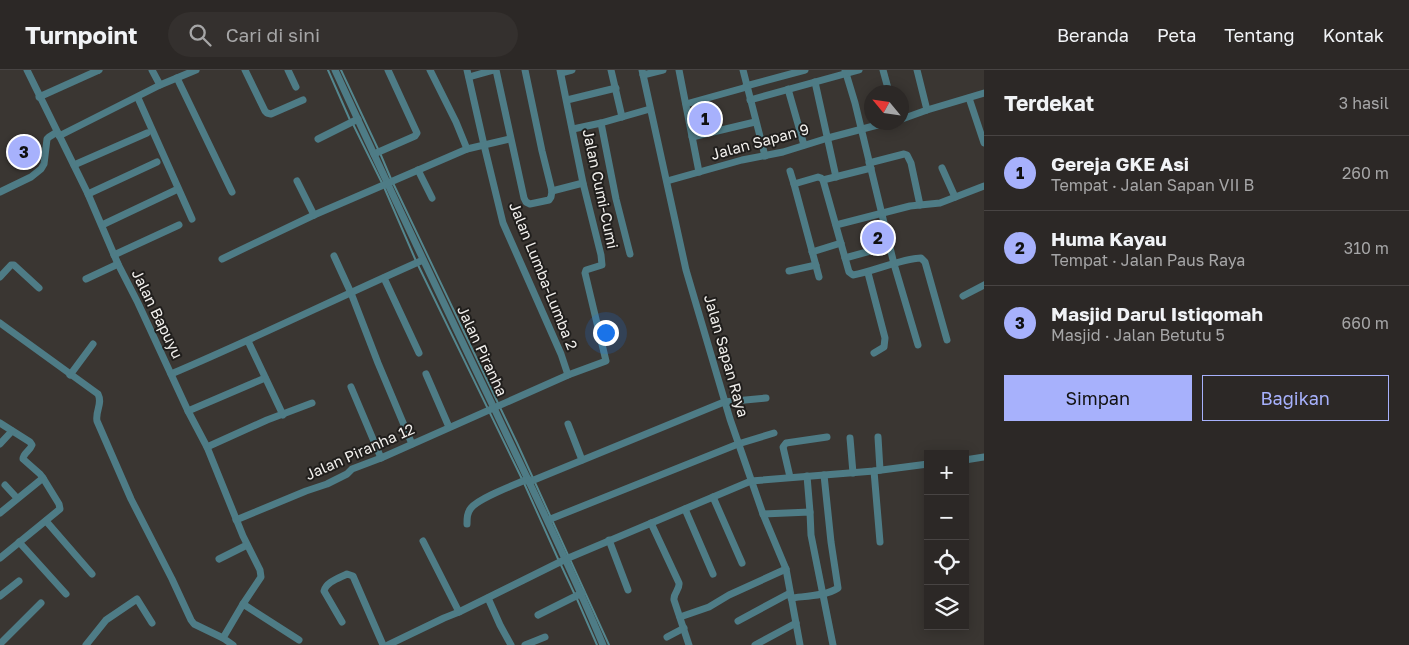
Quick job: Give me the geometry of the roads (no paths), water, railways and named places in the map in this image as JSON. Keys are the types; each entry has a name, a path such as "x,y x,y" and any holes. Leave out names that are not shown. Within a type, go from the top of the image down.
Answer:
{"street":[{"name":"Jalan Bapuyu","path":"27,70 88,194 118,264 171,374 248,341 423,260"},
{"path":"39,97 99,70"},
{"path":"152,70 160,85"},
{"path":"0,192 37,173 44,164 47,139 49,137 196,70"},
{"path":"245,70 265,111 268,113 271,114 303,100"},
{"path":"288,70 296,87"},
{"name":"Jalan Piranha","path":"335,70 423,260 548,520 582,593 603,645"},
{"path":"374,154 415,136 417,133 388,70"},
{"path":"430,70 467,149"},
{"path":"468,74 495,70 524,198 530,204 548,200 551,197 552,191 525,70"},
{"path":"561,71 572,70"},
{"path":"611,70 622,117"},
{"path":"642,73 663,70"},
{"path":"678,70 700,172"},
{"path":"743,70 765,156"},
{"path":"686,104 805,70"},
{"path":"750,100 846,72 859,70"},
{"path":"883,70 887,85"},
{"path":"917,70 926,110"},
{"name":"Jalan Cumi-Cumi","path":"561,71 583,183 601,255 602,265 586,270 585,273 606,361"},
{"path":"846,72 889,246 918,345"},
{"name":"Jalan Sapan Raya","path":"642,73 686,270 738,444 763,514 786,569 800,645"},
{"name":"Jalan Lumba-Lumba 2","path":"468,74 504,223 561,354 568,375"},
{"path":"177,78 232,192"},
{"path":"816,82 836,177"},
{"path":"567,100 616,88"},
{"path":"788,89 804,145"},
{"path":"909,116 984,93"},
{"path":"138,98 192,219"},
{"path":"969,98 981,125 984,143"},
{"path":"573,129 650,109"},
{"path":"318,139 358,119"},
{"path":"692,138 755,122"},
{"path":"602,123 616,199 630,254"},
{"name":"Jalan Sapan 9","path":"667,181 742,160 765,156 864,130"},
{"path":"74,165 147,133"},
{"path":"222,259 314,215 467,149 510,139"},
{"path":"823,180 904,154 907,155 911,163 920,205"},
{"path":"88,194 157,162"},
{"path":"942,168 955,197"},
{"path":"418,170 432,198"},
{"path":"790,171 819,277"},
{"path":"794,184 818,177 823,180 849,272 853,275 921,258 924,262 947,340"},
{"path":"297,181 314,215"},
{"path":"552,191 583,183"},
{"path":"836,225 882,213 940,203 984,186"},
{"path":"102,226 178,189"},
{"path":"114,255 179,225"},
{"path":"812,252 841,243"},
{"path":"845,258 889,246"},
{"path":"334,256 351,293 412,444"},
{"path":"86,279 118,264"},
{"path":"0,277 8,267 14,265 39,288"},
{"path":"789,271 816,265"},
{"path":"868,272 885,338 884,347 874,353"},
{"path":"384,278 419,353"},
{"path":"963,296 984,285"},
{"path":"0,323 98,394 100,404 96,415 97,421 131,499 191,620 194,624 233,645"},
{"path":"248,341 283,414"},
{"path":"70,375 93,344"},
{"name":"Jalan Piranha 12","path":"236,520 327,484 347,474 352,469 568,375 606,361"},
{"path":"171,374 207,447 236,520 260,570 261,577 242,604 223,638"},
{"path":"426,374 449,427"},
{"path":"188,411 265,378"},
{"path":"351,387 381,458"},
{"path":"467,524 467,513 472,506 481,500 528,480 724,402 766,398"},
{"path":"207,447 312,403"},
{"path":"0,423 30,442 31,448 24,455 23,459 40,474 60,508 0,558"},
{"path":"568,424 582,460"},
{"path":"0,444 12,431"},
{"path":"548,520 738,444 774,433"},
{"path":"878,436 877,471 880,542"},
{"path":"790,477 784,445 786,443 827,437"},
{"path":"850,438 853,473"},
{"path":"969,459 984,457"},
{"path":"388,645 566,559 751,481 877,471 924,465"},
{"path":"738,621 791,595 822,593 838,588 830,542 824,475"},
{"path":"807,476 811,535 833,645"},
{"path":"0,513 42,478"},
{"path":"5,485 17,498"},
{"path":"713,496 742,564"},
{"path":"684,509 713,574"},
{"path":"763,514 810,512"},
{"path":"46,521 92,574"},
{"path":"651,523 679,583 679,589 674,597 689,645"},
{"path":"422,540 459,612"},
{"path":"610,540 628,590"},
{"path":"19,542 66,594"},
{"path":"219,559 247,545"},
{"path":"680,617 708,607 729,595 786,569"},
{"path":"342,622 324,588 347,574 351,574 383,645"},
{"path":"0,596 20,580"},
{"path":"538,614 582,593"},
{"path":"488,598 500,626 512,645"},
{"path":"86,645 106,620 137,599 152,623"},
{"path":"0,644 41,604"},
{"path":"242,604 299,640"},
{"path":"758,644 796,623"},
{"path":"668,637 684,628"},
{"path":"524,645 545,637"}],"waterway":[{"path":"328,70 350,120"},
{"path":"341,70 378,149"},
{"path":"353,124 382,183"},
{"path":"380,153 391,179"},
{"path":"393,183 517,443 609,645"},
{"path":"384,187 416,261"},
{"path":"418,265 522,479"},
{"path":"524,483 559,561"},
{"path":"561,565 575,595"},
{"path":"577,599 597,645"}],"place":[{"name":"Gereja GKE Asi","path":"705,119"},
{"name":"Masjid Darul Istiqomah","path":"24,152"},
{"name":"Huma Kayau","path":"878,238"}]}
